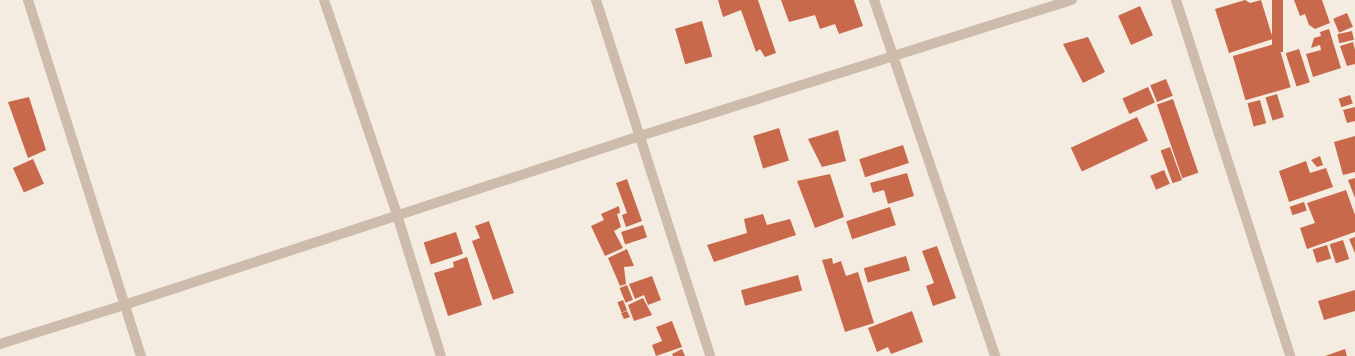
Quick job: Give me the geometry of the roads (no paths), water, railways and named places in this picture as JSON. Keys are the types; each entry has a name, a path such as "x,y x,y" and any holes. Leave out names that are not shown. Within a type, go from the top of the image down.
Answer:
{"street":[{"path":"28,0 141,356"},
{"path":"324,0 397,215 441,356"},
{"path":"596,0 710,356"},
{"path":"874,0 995,356"},
{"path":"0,344 124,305 640,136 1072,0"},
{"path":"1176,0 1290,356"}]}
